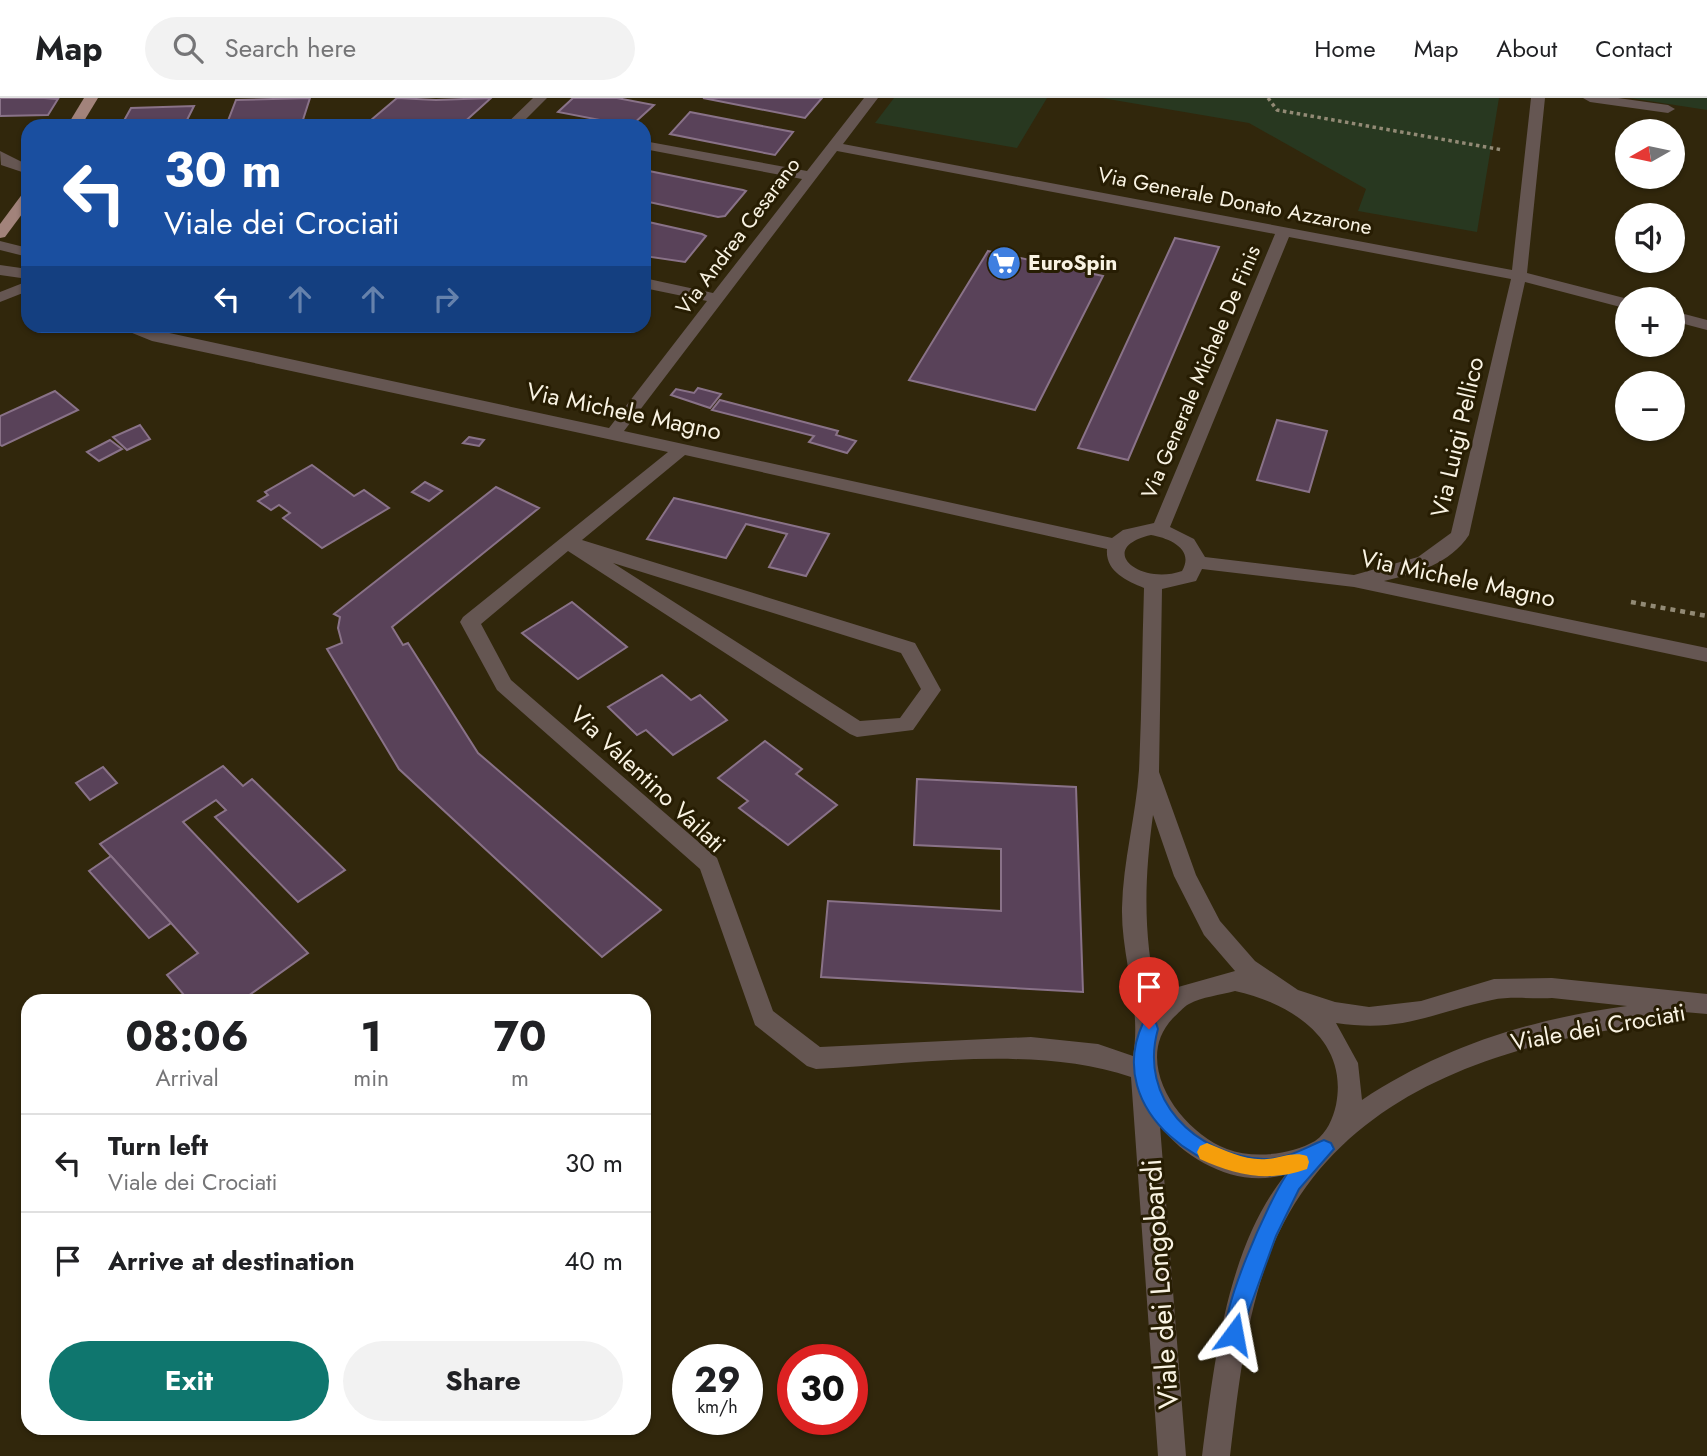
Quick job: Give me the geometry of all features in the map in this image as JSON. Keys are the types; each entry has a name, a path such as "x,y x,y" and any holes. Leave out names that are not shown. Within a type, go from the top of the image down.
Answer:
{"main road":[{"path":"78,119 91,98"},
{"path":"0,234 21,206"}],"street":[{"path":"518,119 541,98"},
{"name":"Via Andrea Cesarano","path":"613,434 871,98"},
{"name":"Via Luigi Pellico","path":"1354,581 1423,565 1448,549 1460,535 1519,276 1538,98"},
{"path":"1590,98 1668,109"},
{"path":"651,146 810,176"},
{"name":"Via Generale Donato Azzarone","path":"833,146 1519,276 1615,301"},
{"path":"0,155 6,162 21,167"},
{"name":"Via Generale Michele De Finis","path":"1160,530 1284,231"},
{"path":"0,245 21,251"},
{"path":"0,270 21,273"},
{"path":"651,285 717,299"},
{"path":"0,297 21,289"},
{"path":"1685,320 1707,326"},
{"name":"Via Michele Magno","path":"143,333 1115,545"},
{"name":"Via Valentino Vailati","path":"682,449 470,622 504,685 709,864 763,1018 816,1058 1031,1048 1098,1055 1143,1070"},
{"name":"Via Generale Michele De Finis","path":"1115,545 1129,533 1160,530 1187,542 1194,550 1196,562"},
{"path":"567,542 908,648 931,690 906,725 858,729 567,542"},
{"path":"1115,545 1116,561 1121,569 1141,582 1179,582 1189,576 1196,562"},
{"name":"Via Michele Magno","path":"1196,562 1354,581 1707,655"},
{"path":"1149,772 1153,584"},
{"name":"Viale dei Crociati","path":"1149,772 1185,876 1212,928 1247,968 1317,1017 1331,1034 1349,1071 1351,1100 1343,1127"},
{"name":"Viale dei Crociati","path":"1149,772 1135,871 1136,956 1150,1014 1143,1049 1143,1070 1153,1100 1171,1126 1199,1149 1230,1163 1265,1168 1297,1164 1324,1149 1343,1127 1381,1100 1479,1051 1557,1029 1707,1006"},
{"name":"Viale dei Crociati","path":"1149,1029 1162,1008 1183,993 1207,984 1244,983 1264,986 1335,1012 1369,1017 1420,1011 1494,989 1552,989 1707,1006"},
{"name":"Viale dei Longobardi","path":"1143,1070 1172,1456"},
{"name":"Viale dei Longobardi","path":"1216,1456 1237,1313 1267,1232 1292,1183 1324,1149"}],"path":[{"path":"1268,98 1278,110 1532,155"},
{"path":"1630,602 1707,617"}],"green space":[{"path":"894,98 1047,98 1017,148 875,123"},
{"path":"1102,98 1499,98 1477,232 1358,211 1366,189 1249,123"},
{"path":"1630,98 1707,98 1707,110"}],"building":[{"path":"0,98 58,99 48,115 0,116"},
{"path":"310,98 303,119 229,119 236,100"},
{"path":"397,98 491,98 468,119 372,119"},
{"path":"573,98 617,98 654,105 639,119 594,119 558,112"},
{"path":"703,98 822,98 805,118"},
{"path":"194,106 188,119 125,119 131,108"},
{"path":"690,112 793,132 775,155 670,134"},
{"path":"651,171 746,191 725,216 718,217 651,203"},
{"path":"651,223 706,236 685,262 651,257"},
{"path":"1175,238 1219,247 1128,460 1078,448"},
{"path":"988,251 1103,276 1035,410 909,380"},
{"path":"698,388 721,394 710,408 671,395 676,389 694,393"},
{"path":"55,391 78,410 0,445 0,416"},
{"path":"720,400 838,431 836,435 856,441 847,453 809,442 814,436 712,410"},
{"path":"1277,420 1327,431 1309,492 1257,480"},
{"path":"140,425 150,439 127,450 113,437"},
{"path":"469,437 484,440 479,446 463,443"},
{"path":"110,440 122,449 99,461 87,452"},
{"path":"312,465 354,496 364,490 389,508 322,548 283,518 290,513 279,505 271,510 258,501 268,495 265,492"},
{"path":"425,482 442,491 429,501 412,492"},
{"path":"496,487 539,508 392,627 403,645 408,643 478,753 661,910 602,957 399,769 327,649 342,643 338,628 340,617 334,614"},
{"path":"674,498 829,534 806,576 769,567 787,534 746,524 726,558 647,539"},
{"path":"572,602 627,647 578,679 522,633"},
{"path":"662,675 691,700 700,695 727,720 673,755 646,730 637,735 608,707"},
{"path":"765,741 802,769 796,774 837,805 788,845 739,808 748,801 718,778"},
{"path":"223,766 243,786 252,779 345,870 298,902 215,817 226,810 216,800 183,822 308,953 251,994 183,994 167,975 198,953 100,844"},
{"path":"103,767 117,783 90,800 76,783"},
{"path":"917,779 1076,787 1083,992 821,977 828,901 1001,911 1001,849 914,845"},
{"path":"111,856 171,923 149,938 89,871"}],"slow traffic":[{"path":"1207,1152 1230,1163 1265,1168 1300,1162"}],"place":[{"name":"EuroSpin","path":"1004,263"}],"route":[{"path":"1149,1029 1143,1049 1143,1070 1153,1100 1171,1126 1199,1149 1230,1163 1265,1168 1297,1164 1324,1149 1292,1183 1267,1232 1237,1313 1234,1334"}]}
